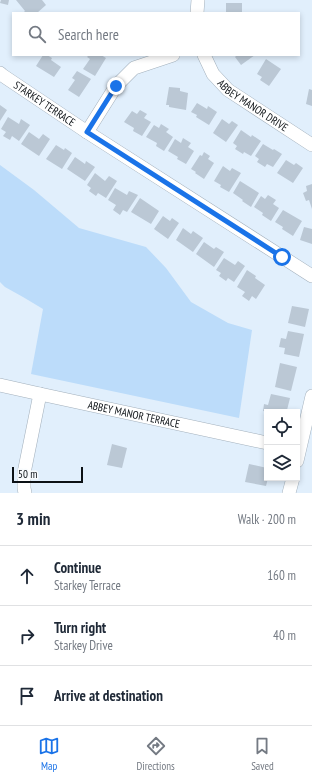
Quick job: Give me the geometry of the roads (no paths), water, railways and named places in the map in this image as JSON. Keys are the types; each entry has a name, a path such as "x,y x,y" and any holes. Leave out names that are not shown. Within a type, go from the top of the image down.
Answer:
{"street":[{"path":"197,12 198,0"},
{"path":"87,132 116,86 134,68 170,56"},
{"name":"ABBEY MANOR DRIVE","path":"204,56 213,74 228,90 312,145"},
{"name":"STARKEY TERRACE","path":"0,73 87,132 312,276"},
{"name":"ABBEY MANOR TERRACE","path":"0,385 264,442"},
{"path":"25,493 24,473 40,394"},
{"path":"300,446 312,396"},
{"path":"289,493 292,481"}]}
